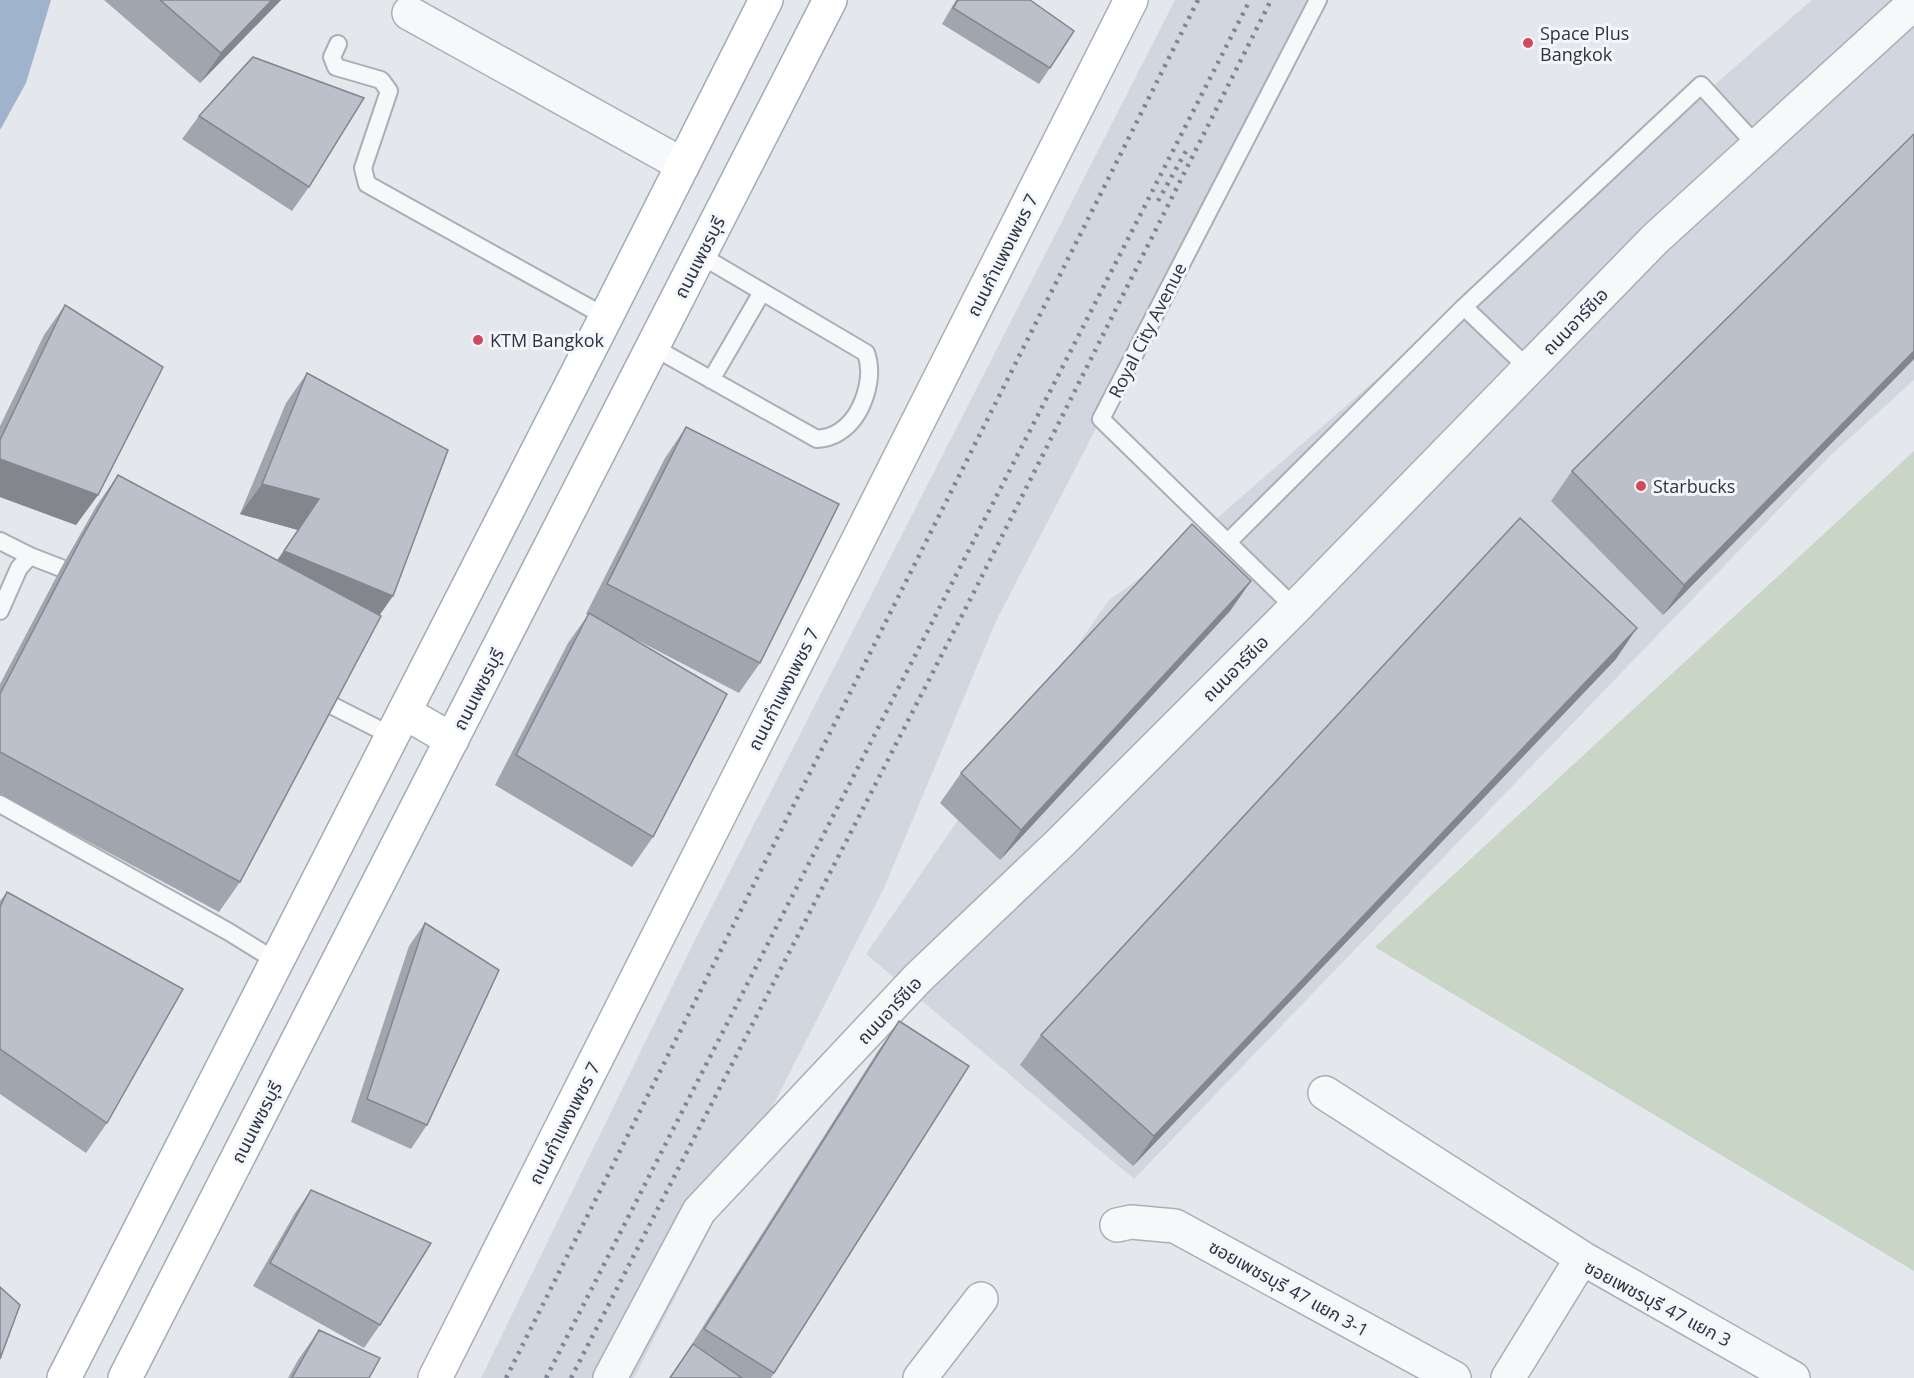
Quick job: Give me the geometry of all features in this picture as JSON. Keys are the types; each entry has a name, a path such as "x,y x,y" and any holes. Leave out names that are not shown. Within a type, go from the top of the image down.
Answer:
{"main road":[{"path":"64,1378 766,0"},
{"name":"ถนนเพชรบุรี","path":"125,1378 830,0"},
{"name":"ถนนกำแพงเพชร 7","path":"435,1378 1131,0"},
{"path":"398,724 452,740"}],"street":[{"name":"ถนนอาร์ซีเอ","path":"610,1378 699,1211 918,978 1060,843 1295,608 1654,239 1914,3"},
{"path":"409,13 683,165"},
{"path":"1325,1093 1582,1258"},
{"name":"ซอยเพชรบุรี 47 แยก 3-1","path":"1117,1225 1131,1222 1175,1226 1454,1378"},
{"name":"ซอยเพชรบุรี 47 แยก 3","path":"1508,1378 1582,1258 1793,1378"},
{"path":"920,1378 981,1299"}],"lane":[{"name":"Royal City Avenue","path":"1295,608 1101,419 1318,0"},
{"path":"338,44 332,57 336,67 381,80 390,91 363,168 367,184 606,317"},
{"path":"1228,542 1464,307 1701,85 1757,146"},
{"path":"653,347 817,439 842,431 854,417 863,401 869,382 870,364 867,353 700,255"},
{"path":"711,380 762,292"},
{"path":"1464,307 1529,369"},
{"path":"0,541 61,568"},
{"path":"0,611 19,568 30,556"},
{"path":"329,704 398,724"},
{"path":"0,804 229,932 276,961"}],"shaded area":[{"path":"1175,0 1313,0 996,621 884,888 634,1378 481,1378 696,938"},
{"path":"1812,0 1914,0 1914,380 1831,455 1134,1179 866,954 1108,601 1193,539"}],"green space":[{"path":"1914,451 1914,1271 1375,947"}],"water":[{"path":"0,0 51,0 26,83 0,130"}],"building":[{"path":"160,0 272,0 221,53"},
{"path":"958,0 1030,0 1074,31 1050,68 953,8"},
{"path":"253,57 364,98 309,187 199,116"},
{"path":"1914,134 1914,351 1684,585 1572,471"},
{"path":"65,305 163,367 98,495 0,459 0,440"},
{"path":"307,373 448,450 393,596 284,551 319,499 262,484"},
{"path":"686,427 839,504 760,663 607,584"},
{"path":"118,475 381,616 240,882 0,752 0,694 82,537"},
{"path":"1520,518 1637,628 1154,1136 1041,1035"},
{"path":"1192,524 1251,581 1021,830 961,773"},
{"path":"589,613 727,694 653,837 516,755"},
{"path":"7,892 183,989 107,1123 0,1049 0,907"},
{"path":"425,923 499,970 427,1125 367,1099"},
{"path":"899,1021 969,1066 774,1373 704,1329"},
{"path":"311,1190 431,1243 380,1325 270,1263"},
{"path":"0,1287 20,1305 0,1359"},
{"path":"319,1330 380,1358 369,1378 292,1378"},
{"path":"693,1344 742,1378 670,1378"}],"railway":[{"path":"506,1378 1198,0"},
{"path":"546,1378 1250,0"},
{"path":"571,1378 975,590 1271,0"},
{"path":"1158,201 1186,151"}],"place":[{"name":"Space Plus Bangkok","path":"1528,43"},
{"name":"KTM Bangkok","path":"478,340"},
{"name":"Starbucks","path":"1641,486"}]}
